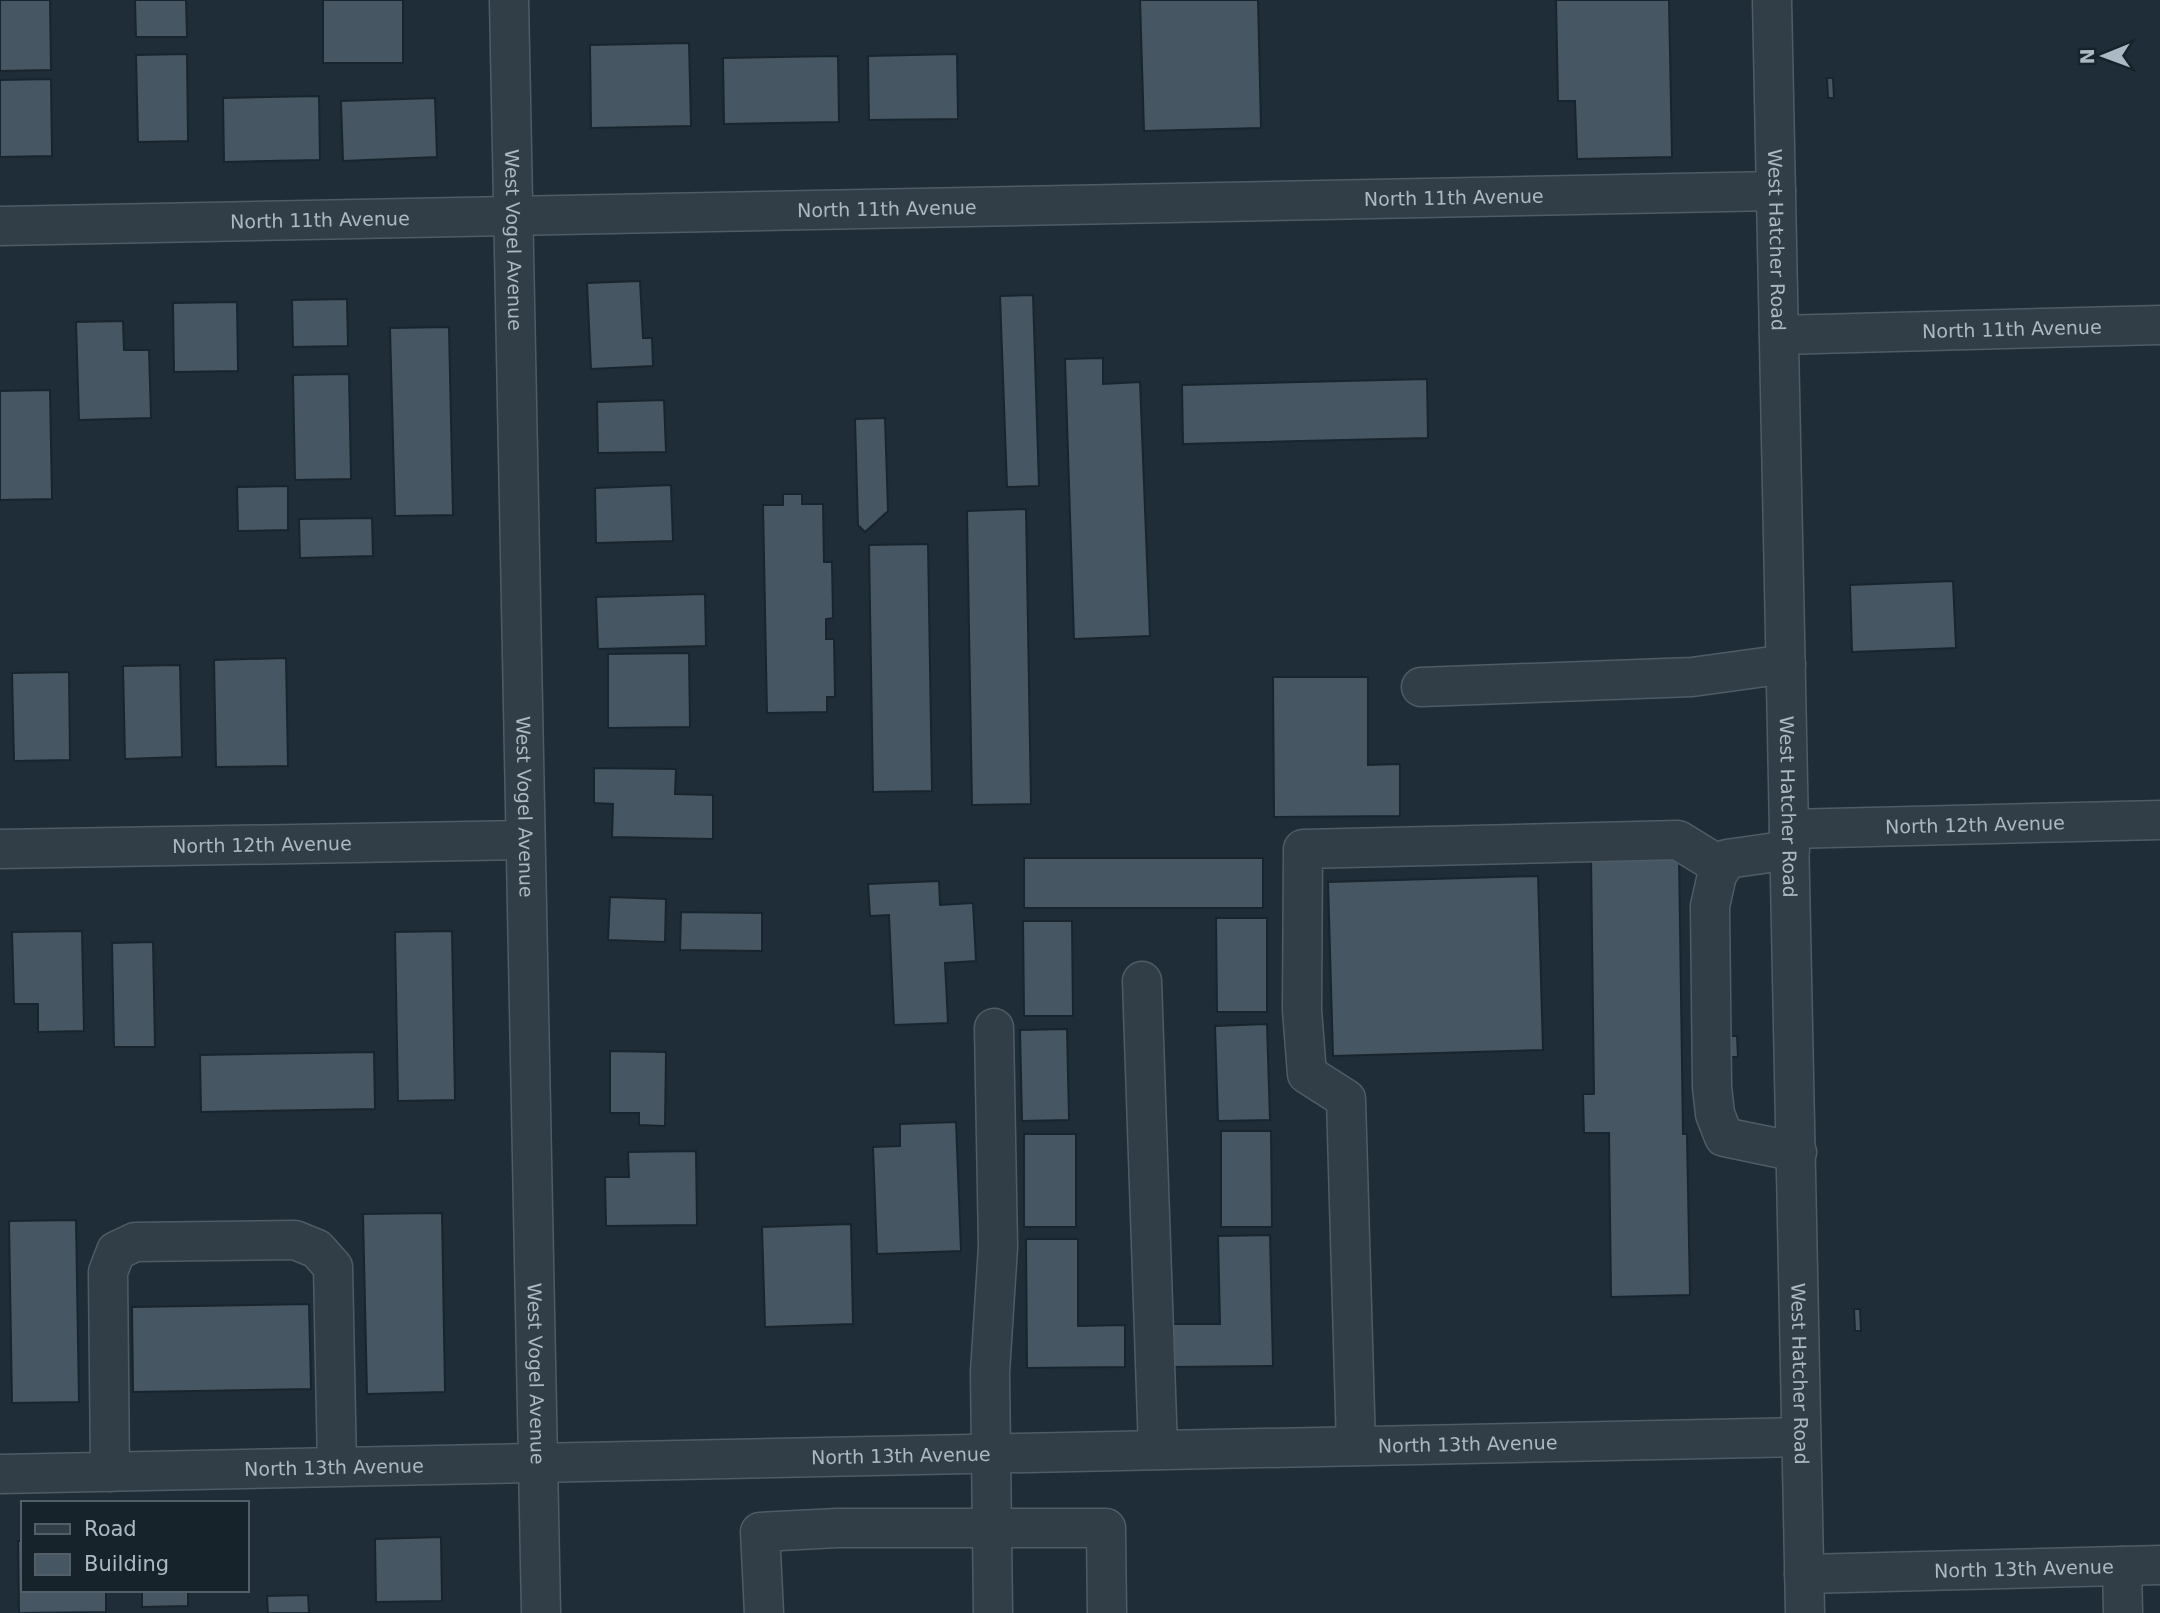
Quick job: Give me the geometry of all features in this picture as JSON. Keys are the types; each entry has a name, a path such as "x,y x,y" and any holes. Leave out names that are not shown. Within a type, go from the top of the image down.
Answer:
{"street":[{"name":"West Vogel Avenue","path":"509,0 541,1613"},
{"name":"West Hatcher Road","path":"1772,0 1805,1613"},
{"name":"North 11th Avenue","path":"0,226 1776,191"},
{"name":"North 11th Avenue","path":"1779,335 2160,326"},
{"path":"1421,687 1692,677 1786,664"},
{"name":"North 12th Avenue","path":"1722,867 1727,859 1790,840 2160,820"},
{"name":"North 12th Avenue","path":"0,849 525,839"},
{"path":"1356,1446 1346,1099 1307,1074 1302,1010 1303,849 1678,840 1722,867 1717,876 1710,906 1714,1114 1724,1137 1797,1152"},
{"path":"1142,981 1158,1450"},
{"path":"992,1613 990,1372 998,1247 994,1028"},
{"path":"110,1472 108,1272 116,1251 135,1242 295,1240 317,1249 334,1267 337,1466"},
{"name":"North 13th Avenue","path":"0,1474 990,1451 1801,1437"},
{"path":"764,1613 760,1532 991,1528 1106,1528 1107,1613"},
{"name":"North 13th Avenue","path":"1804,1574 2160,1565"},
{"path":"2122,1566 2123,1613"}],"building":[{"path":"0,0 50,0 51,70 0,71"},
{"path":"135,0 186,0 187,37 136,37"},
{"path":"323,0 403,0 403,63 323,63"},
{"path":"1140,0 1258,0 1261,128 1144,131"},
{"path":"1556,0 1669,0 1672,157 1577,159 1575,101 1558,101"},
{"path":"689,43 691,126 591,128 590,45"},
{"path":"187,54 188,141 138,142 136,55"},
{"path":"957,54 958,119 869,120 868,56"},
{"path":"838,56 839,122 724,124 723,58"},
{"path":"1827,78 1833,78 1834,98 1828,98"},
{"path":"51,79 52,156 0,157 0,80"},
{"path":"319,96 320,160 224,162 223,98"},
{"path":"435,98 437,157 343,161 341,101"},
{"path":"640,281 643,338 652,338 653,366 591,369 587,283"},
{"path":"1033,295 1039,486 1007,487 1000,296"},
{"path":"347,299 348,346 293,347 292,300"},
{"path":"237,302 238,371 174,372 173,303"},
{"path":"123,321 124,350 149,350 151,418 79,420 76,322"},
{"path":"449,327 453,515 395,516 390,328"},
{"path":"1103,358 1103,384 1140,382 1150,636 1074,639 1065,359"},
{"path":"349,374 351,479 295,480 293,375"},
{"path":"1427,379 1428,438 1183,444 1182,385"},
{"path":"50,390 52,499 0,500 0,391"},
{"path":"664,400 666,452 598,453 597,402"},
{"path":"885,418 888,511 865,532 858,525 855,419"},
{"path":"671,485 673,541 596,543 595,488"},
{"path":"288,486 288,530 238,531 237,487"},
{"path":"783,494 802,494 802,504 823,504 824,562 832,562 833,618 826,619 826,639 834,639 835,697 827,697 827,712 767,713 763,505 783,505"},
{"path":"1026,509 1031,804 972,805 967,511"},
{"path":"372,518 373,556 300,558 299,519"},
{"path":"928,544 932,791 873,792 869,545"},
{"path":"1953,581 1956,648 1852,652 1850,585"},
{"path":"705,594 706,646 598,649 596,597"},
{"path":"689,653 690,727 608,728 608,654"},
{"path":"286,658 288,766 216,767 214,660"},
{"path":"180,665 182,757 125,759 123,666"},
{"path":"69,672 70,760 14,761 12,673"},
{"path":"1273,677 1368,677 1368,765 1400,764 1400,816 1274,817"},
{"path":"594,768 676,769 675,794 713,795 713,839 612,837 613,804 594,803"},
{"path":"1679,855 1683,1134 1687,1134 1690,1295 1611,1297 1609,1133 1584,1133 1583,1094 1594,1094 1591,857"},
{"path":"1024,858 1263,858 1263,908 1024,908"},
{"path":"1538,876 1543,1050 1333,1056 1328,882"},
{"path":"939,881 940,905 973,903 976,961 945,963 948,1023 894,1025 889,915 870,916 868,884"},
{"path":"610,897 666,899 665,942 608,940"},
{"path":"681,912 762,913 762,951 680,950"},
{"path":"1216,918 1267,918 1267,1012 1217,1012"},
{"path":"1023,921 1072,921 1073,1016 1024,1016"},
{"path":"82,931 84,1031 38,1032 38,1004 14,1004 12,932"},
{"path":"452,931 455,1100 398,1101 395,932"},
{"path":"153,942 155,1047 114,1047 112,943"},
{"path":"1267,1024 1270,1120 1218,1121 1215,1026"},
{"path":"1067,1029 1069,1120 1022,1121 1020,1030"},
{"path":"1731,1036 1737,1036 1738,1057 1731,1057"},
{"path":"610,1051 666,1052 665,1126 639,1125 639,1113 610,1113"},
{"path":"374,1052 375,1109 201,1112 200,1055"},
{"path":"956,1122 961,1251 877,1254 873,1147 900,1146 900,1124"},
{"path":"1221,1131 1271,1131 1272,1227 1221,1227"},
{"path":"1024,1134 1076,1134 1076,1227 1024,1227"},
{"path":"696,1151 697,1225 606,1226 605,1177 629,1177 628,1152"},
{"path":"442,1213 445,1392 367,1394 363,1214"},
{"path":"76,1220 79,1402 12,1403 9,1221"},
{"path":"851,1224 853,1324 765,1327 762,1227"},
{"path":"1270,1235 1273,1366 1173,1367 1172,1324 1220,1324 1218,1236"},
{"path":"1026,1239 1078,1239 1078,1326 1125,1325 1125,1367 1027,1368"},
{"path":"309,1304 311,1389 133,1392 132,1307"},
{"path":"1854,1309 1860,1309 1861,1331 1855,1331"},
{"path":"441,1537 442,1601 376,1602 375,1539"},
{"path":"18,1541 21,1541 21,1592 106,1592 106,1612 19,1613"},
{"path":"142,1592 188,1592 188,1606 142,1607"},
{"path":"308,1595 309,1613 268,1613 267,1596"}]}
